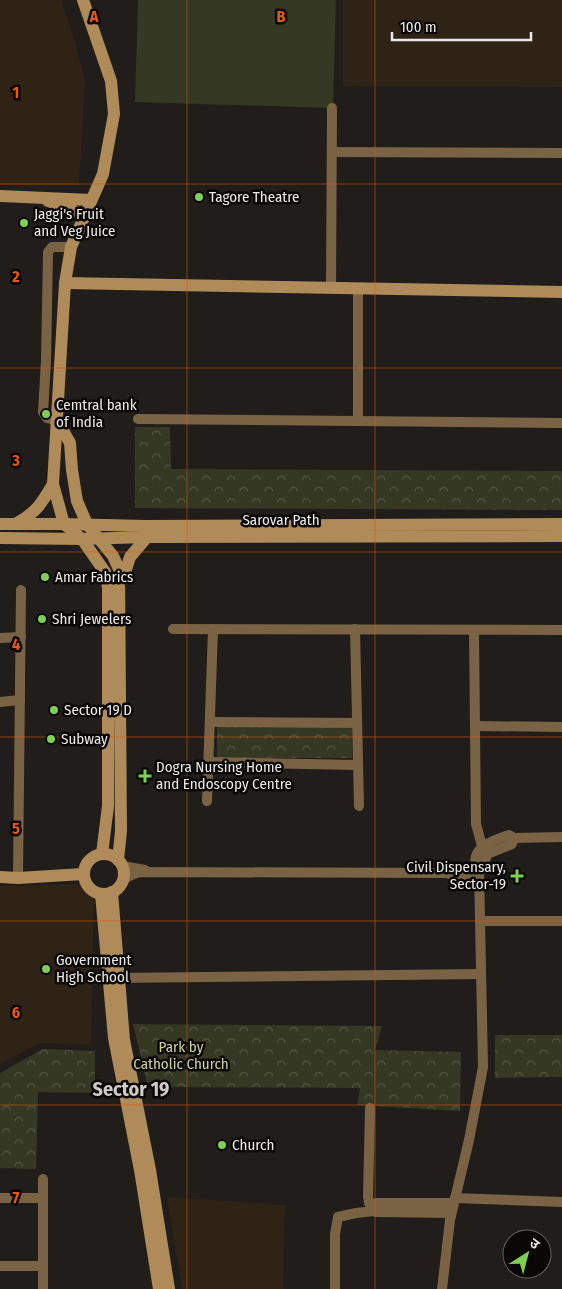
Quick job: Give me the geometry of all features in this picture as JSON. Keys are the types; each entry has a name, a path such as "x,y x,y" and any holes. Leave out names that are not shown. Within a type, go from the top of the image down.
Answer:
{"street":[{"path":"83,0 111,81 114,114 103,174 71,247 65,283 53,484 64,524 82,539 105,572 108,588 113,630 114,806 102,854"},
{"path":"331,288 332,108"},
{"path":"332,152 562,153"},
{"path":"0,196 91,200"},
{"path":"34,196 85,215"},
{"path":"71,247 52,247 48,252 43,412 47,418 57,420 70,443 77,501 87,524 113,556 119,569 120,589"},
{"path":"65,283 562,292"},
{"path":"358,288 358,421"},
{"path":"138,419 562,423"},
{"path":"15,524 32,515 53,484"},
{"name":"Sarovar Path","path":"0,524 145,526 562,524"},
{"name":"Sarovar Path","path":"0,538 562,536"},
{"path":"113,630 126,566 130,557 147,537"},
{"path":"18,878 21,590"},
{"path":"173,629 562,630"},
{"path":"208,801 213,629"},
{"path":"355,630 359,806"},
{"path":"474,630 476,824 485,850"},
{"path":"0,638 21,637"},
{"path":"0,702 20,700"},
{"path":"210,722 357,723"},
{"path":"476,726 562,727"},
{"path":"209,762 358,765"},
{"path":"114,806 121,831 120,863"},
{"path":"442,1289 453,1205 469,1140 483,1068 480,921 476,866 478,853 485,850 492,840 509,835 514,838 562,836"},
{"path":"123,880 124,872 120,863 113,856 102,854 89,860 85,866 83,874 89,887 94,892 106,893 118,888 123,880 139,872 448,872 452,868 470,869 477,872"},
{"path":"120,863 156,872"},
{"path":"0,877 18,878 83,874"},
{"path":"106,893 114,978 124,1040 150,1170 169,1289"},
{"path":"480,921 562,921"},
{"path":"114,978 481,974"},
{"path":"114,978 114,1038 140,1170 159,1289"},
{"path":"370,1108 368,1196 373,1209"},
{"path":"43,1179 43,1289"},
{"path":"0,1198 43,1198"},
{"path":"373,1209 376,1203 453,1205 562,1202"},
{"path":"335,1289 335,1234 338,1217 373,1209"},
{"path":"0,1266 43,1266"}],"shaded area":[{"path":"0,0 61,0 74,38 85,81 79,185 0,185"},
{"path":"343,0 562,0 562,87 343,86"},
{"name":"Government High School","path":"80,884 94,896 91,1045 40,1043 0,1064 0,886"},
{"path":"167,1197 285,1205 283,1289 182,1289"}],"green space":[{"path":"138,0 336,0 333,108 135,102"},
{"path":"135,427 170,427 171,469 562,471 562,510 135,508"},
{"path":"217,726 352,727 352,758 217,758"},
{"name":"Park by Catholic Church","path":"133,1024 382,1026 375,1050 461,1052 460,1111 357,1105 360,1088 148,1087"},
{"path":"495,1035 562,1035 562,1077 495,1078"},
{"path":"43,1049 95,1051 95,1093 38,1092 36,1169 0,1168 0,1073"}],"place":[{"name":"Tagore Theatre","path":"199,197"},
{"name":"Jaggi's Fruit and Veg Juice","path":"24,223"},
{"name":"Cemtral bank of India","path":"46,414"},
{"name":"Amar Fabrics","path":"45,577"},
{"name":"Shri Jewelers","path":"42,619"},
{"name":"Sector 19 D","path":"54,710"},
{"name":"Subway","path":"51,739"},
{"name":"Dogra Nursing Home and Endoscopy Centre","path":"145,776"},
{"name":"Civil Dispensary, Sector-19","path":"517,876"},
{"name":"Government High School","path":"46,969"},
{"name":"Church","path":"222,1145"}],"district":[{"name":"Sector 19","path":"131,1089"}]}
